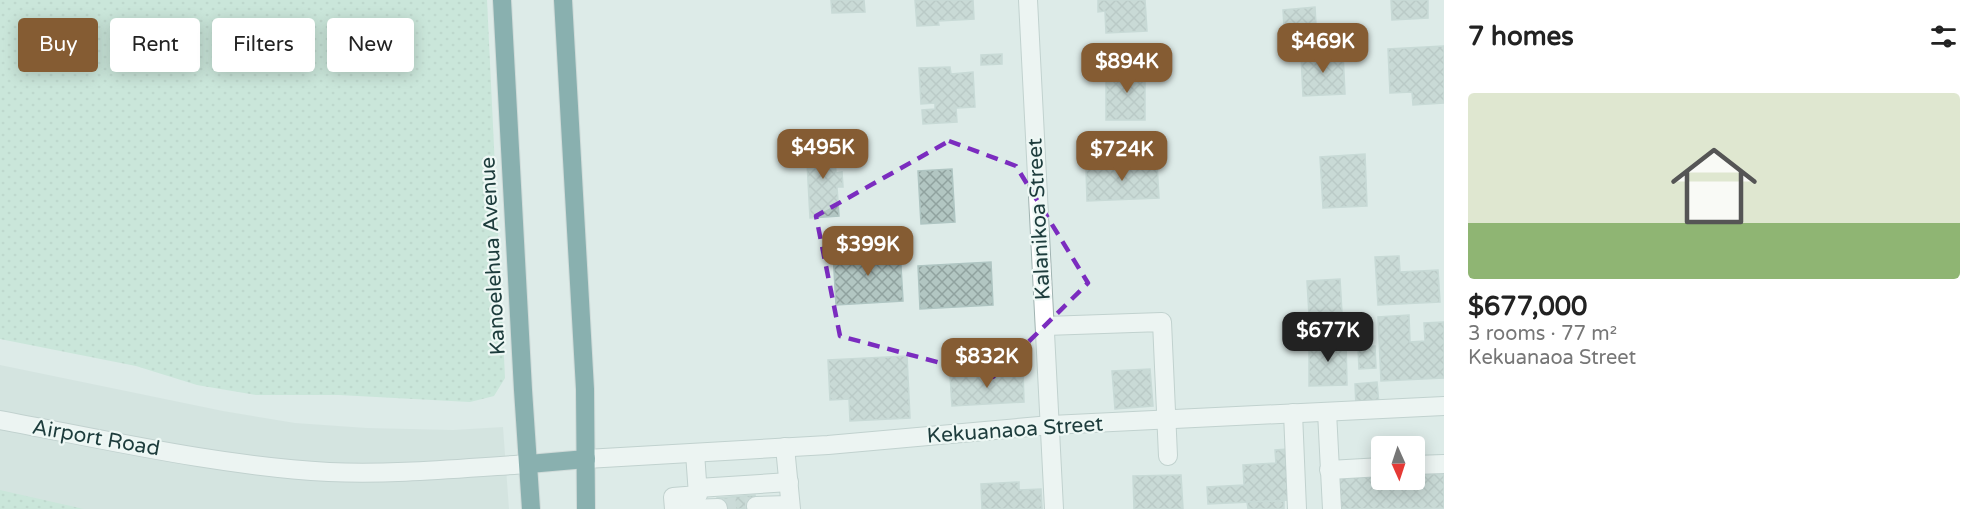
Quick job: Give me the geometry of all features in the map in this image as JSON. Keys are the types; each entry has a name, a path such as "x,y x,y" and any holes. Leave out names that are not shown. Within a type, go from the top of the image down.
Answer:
{"highway":[{"name":"Kanoelehua Avenue","path":"502,0 531,509"},
{"path":"563,0 585,389 586,509"},
{"path":"529,464 586,459"}],"street":[{"name":"Kalanikoa Street","path":"1028,0 1054,509"},
{"path":"1045,326 1162,322 1168,456"},
{"name":"Kekuanaoa Street","path":"586,459 828,445 1051,425 1444,406"},
{"path":"1327,412 1332,509"},
{"path":"1293,413 1297,509"},
{"name":"Airport Road","path":"0,420 192,456 315,471 386,474 529,464"},
{"path":"756,506 790,507 785,447"},
{"path":"674,509 673,498 698,495 695,453"},
{"path":"1425,465 1444,464"},
{"path":"1329,470 1371,468"},
{"path":"698,488 789,482"},
{"path":"689,509 718,508"}],"highlighted area":[{"path":"949,141 1016,166 1088,283 993,377 840,336 816,216"}],"shaded area":[{"path":"0,365 223,411 295,423 367,428 453,430 503,427 509,509 0,509"}],"green space":[{"path":"0,0 487,0 505,378 494,396 470,402 339,395 256,395 197,385 136,366 0,339"},
{"path":"0,490 84,509 0,509"}],"building":[{"path":"831,0 864,0 865,12 832,13"},
{"path":"915,0 973,0 974,19 938,21 939,25 917,26"},
{"path":"1098,0 1145,0 1147,31 1106,33 1105,11 1098,12"},
{"path":"1391,0 1428,0 1428,18 1392,20"},
{"path":"1315,7 1316,25 1284,27 1283,10"},
{"path":"1444,46 1444,103 1413,105 1412,92 1390,93 1388,49"},
{"path":"1343,53 1345,94 1303,96 1301,55"},
{"path":"1002,54 1002,64 981,65 981,55"},
{"path":"1119,63 1145,63 1145,120 1106,120 1106,81 1119,81"},
{"path":"950,67 951,74 973,72 975,107 956,108 957,122 923,124 922,110 935,109 935,103 921,104 919,68"},
{"path":"834,142 836,173 842,172 843,187 837,187 839,216 810,218 806,143"},
{"path":"1365,154 1367,206 1323,208 1320,157"},
{"path":"1157,163 1159,198 1087,201 1086,167"},
{"path":"952,169 955,222 921,224 918,171"},
{"path":"900,249 903,301 836,305 833,253"},
{"path":"1399,256 1400,272 1438,270 1440,302 1378,305 1375,257"},
{"path":"991,262 993,305 920,309 918,266"},
{"path":"1340,279 1342,313 1309,315 1307,281"},
{"path":"1409,315 1410,342 1425,341 1424,323 1444,322 1444,378 1381,381 1378,317"},
{"path":"1309,341 1346,341 1347,385 1309,386"},
{"path":"1375,346 1376,368 1359,369 1358,347"},
{"path":"907,356 910,418 850,421 849,399 830,400 828,360"},
{"path":"1150,369 1153,406 1115,409 1112,371"},
{"path":"1023,371 1024,402 952,406 950,376"},
{"path":"1377,382 1379,404 1356,406 1355,384"},
{"path":"1288,449 1290,500 1208,504 1207,487 1244,485 1243,465 1276,463 1275,450"},
{"path":"1444,473 1444,508 1336,509 1334,478 1371,476 1371,490 1425,490 1425,474"},
{"path":"1181,475 1183,509 1134,509 1133,476"},
{"path":"1019,482 1019,490 1041,489 1042,509 982,509 981,484"},
{"path":"755,495 756,509 718,509 717,498"},
{"path":"1284,501 1284,509 1248,509 1247,502"}],"tunnel":[{"path":"718,508 756,506"}]}
